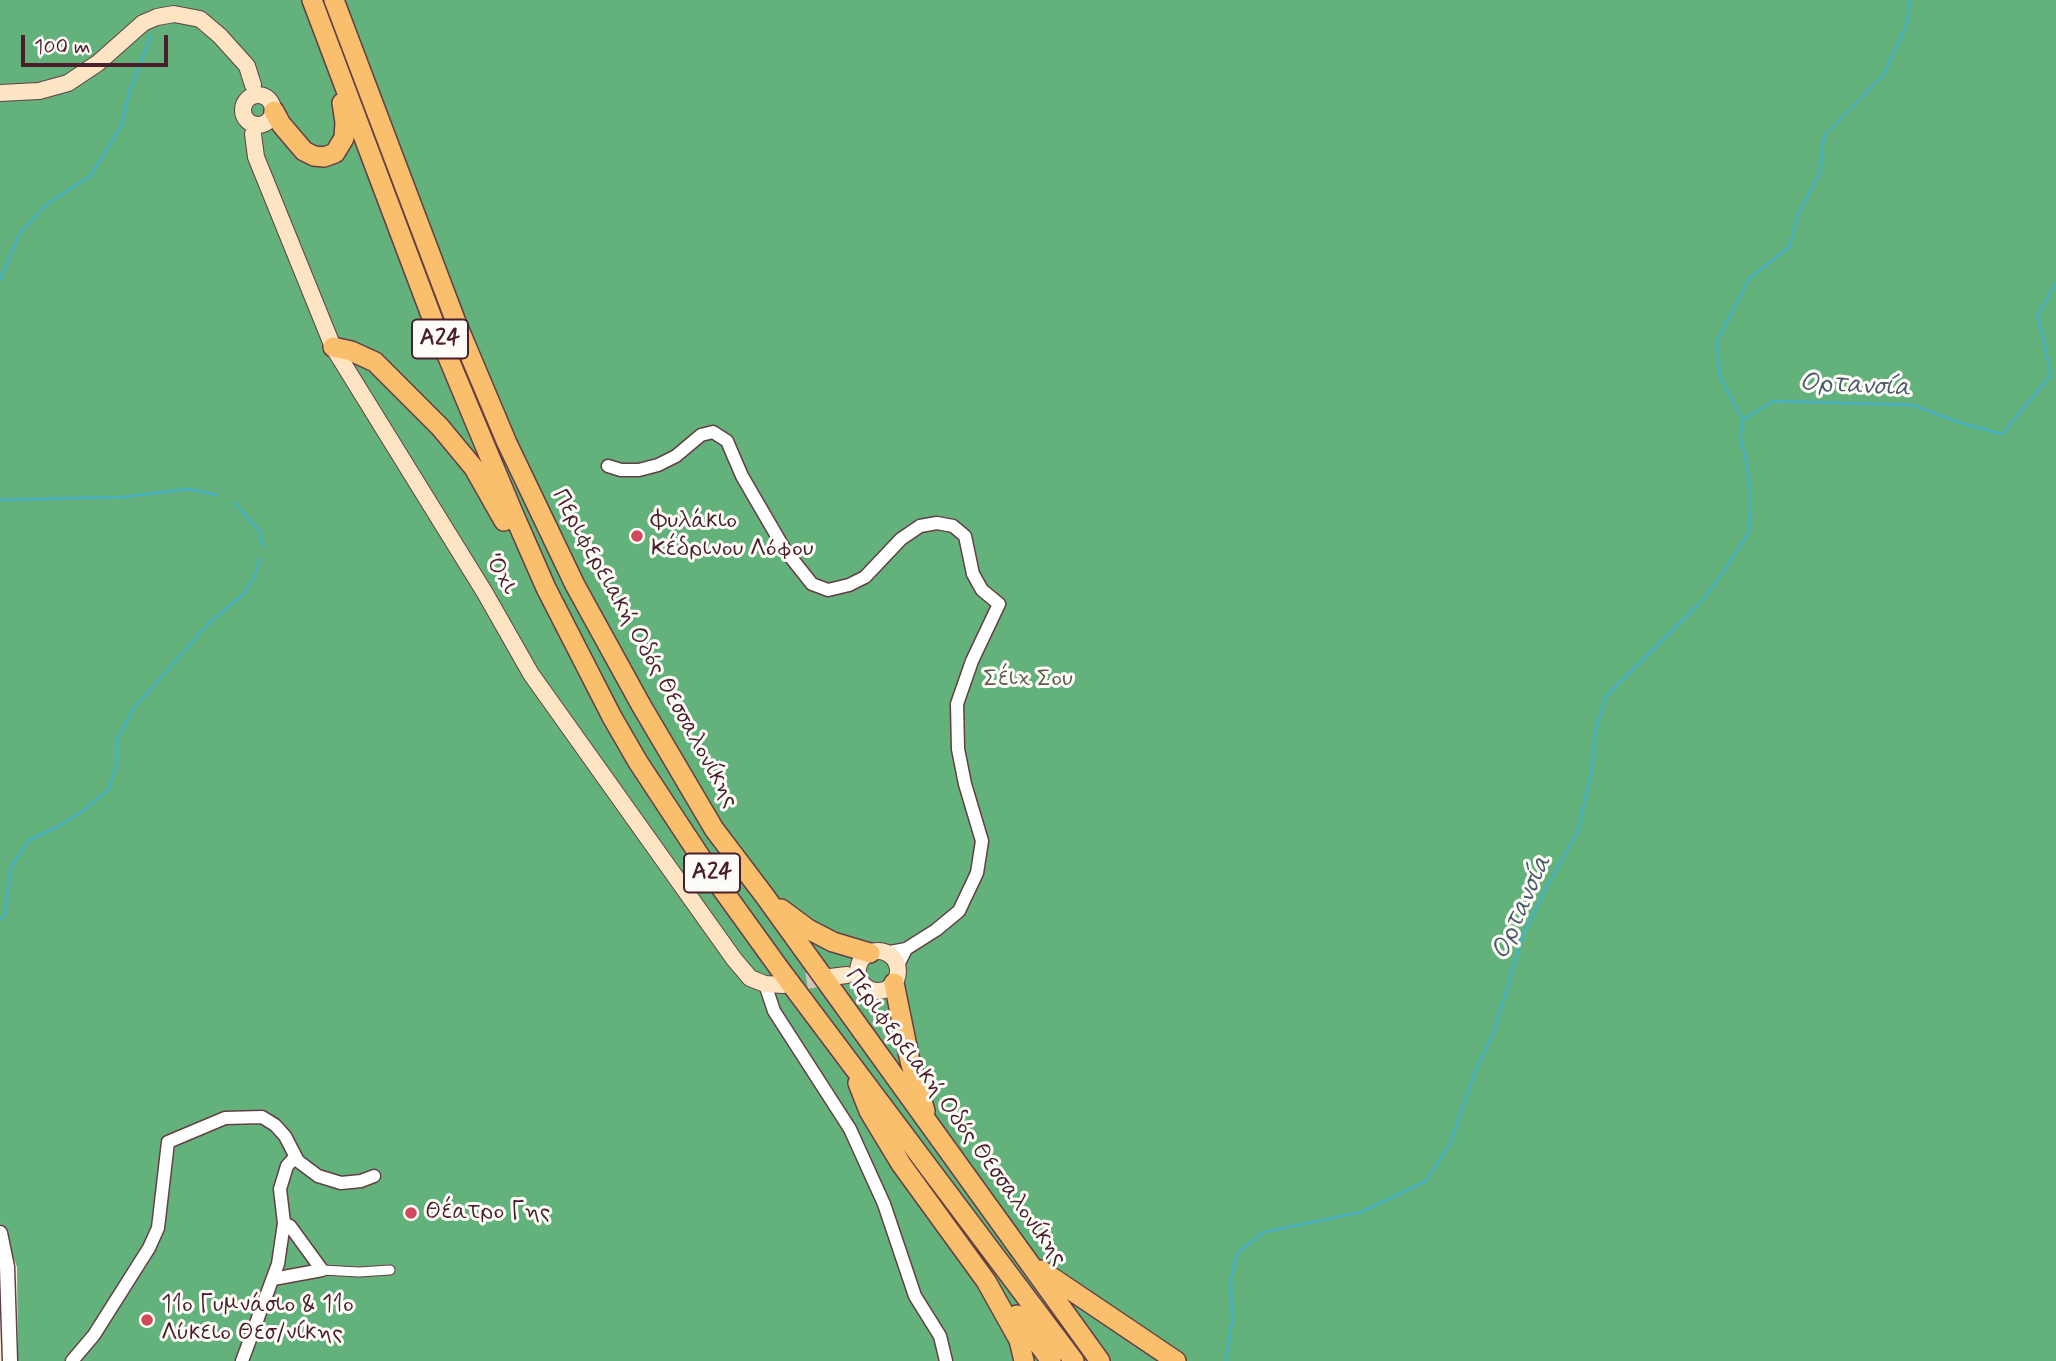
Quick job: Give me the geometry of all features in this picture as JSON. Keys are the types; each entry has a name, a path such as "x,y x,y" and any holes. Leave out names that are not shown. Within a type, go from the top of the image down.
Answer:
{"highway":[{"name":"Περιφερειακή Οδός Θεσσαλονίκης","path":"312,0 437,331 545,588 587,671 638,762 717,882 851,1066 1074,1361"},
{"name":"Περιφερειακή Οδός Θεσσαλονίκης","path":"334,0 456,322 507,443 575,585 678,770 714,830 764,895 1100,1361"},
{"path":"257,110 276,117 295,142 309,154 324,157 335,153 344,138 345,122 335,60"},
{"path":"333,347 351,351 375,362 463,453 493,499 561,639 587,671"},
{"path":"764,895 808,929 865,961"},
{"path":"896,975 910,1061 929,1125"},
{"path":"851,1066 869,1111 901,1164 986,1281 1016,1314 1051,1361"},
{"path":"1026,1260 1176,1361"},
{"path":"986,1281 1019,1340 1024,1361"}],"main road":[{"name":"Όχι","path":"0,93 46,90 68,83 93,67 143,23 174,14 200,19 220,36 247,66 257,110 256,157 333,347 485,593 531,674 734,959 750,978 765,984"},
{"path":"830,977 865,961 891,956 896,975 886,990 873,991 862,983 865,961"},
{"path":"765,984 783,985"}],"street":[{"path":"608,466 621,470 639,470 658,465 676,456 701,435 713,432 727,441 742,476 785,550 812,584 828,590 849,585 864,577 901,539 920,526 937,523 953,526 965,536 973,574 982,590 999,604 972,661 957,704 958,749 965,785 982,841 977,873 959,911 936,930 905,949 865,961"},
{"path":"896,975 905,949"},
{"path":"765,984 774,1011 850,1129 884,1204 915,1296 940,1336 946,1361"},
{"path":"850,1129 869,1111"},
{"path":"72,1361 114,1305 158,1228 169,1142 225,1118 262,1117 275,1125 285,1136 295,1157 313,1173 332,1181 356,1182 374,1175"},
{"path":"242,1361 280,1254 284,1223 280,1189 287,1166 295,1157"},
{"path":"284,1223 289,1225 321,1270"},
{"path":"0,1233 7,1267 9,1361"},
{"path":"273,1279 321,1270 390,1270"}],"green space":[{"name":"Σέιχ Σου","path":"0,0 2056,0 2056,1361 18,1361 17,1267 0,1223"}],"waterway":[{"name":"Ορτανσία","path":"1743,420 1720,377 1717,341 1749,279 1790,246 1797,216 1820,173 1824,136 1884,74 1907,24 1910,0"},
{"path":"0,280 20,233 47,204 90,176 121,127 129,93 151,35"},
{"name":"Ορτανσία","path":"1226,1361 1232,1322 1231,1278 1238,1252 1264,1232 1361,1212 1426,1181 1450,1144 1477,1067 1494,1032 1522,938 1578,831 1591,774 1596,729 1606,696 1699,604 1749,532 1751,495 1740,438 1743,420 1773,401 1912,405 1961,423 2002,434 2051,375 2038,315 2056,283"},
{"path":"0,500 123,497 188,489 217,495"},
{"path":"234,502 260,532 262,546"},
{"path":"0,919 5,915 11,867 29,840 83,811 109,789 117,763 117,740 133,709 209,623 245,593 260,559"}],"tunnel":[{"path":"783,985 830,977"}],"place":[{"name":"Φυλάκιο Κέδρινου Λόφου","path":"637,536"},
{"name":"Θέατρο Γης","path":"411,1213"},
{"name":"11ο Γυμνάσιο & 11ο Λύκειο Θεσ/νίκης","path":"147,1320"}]}
